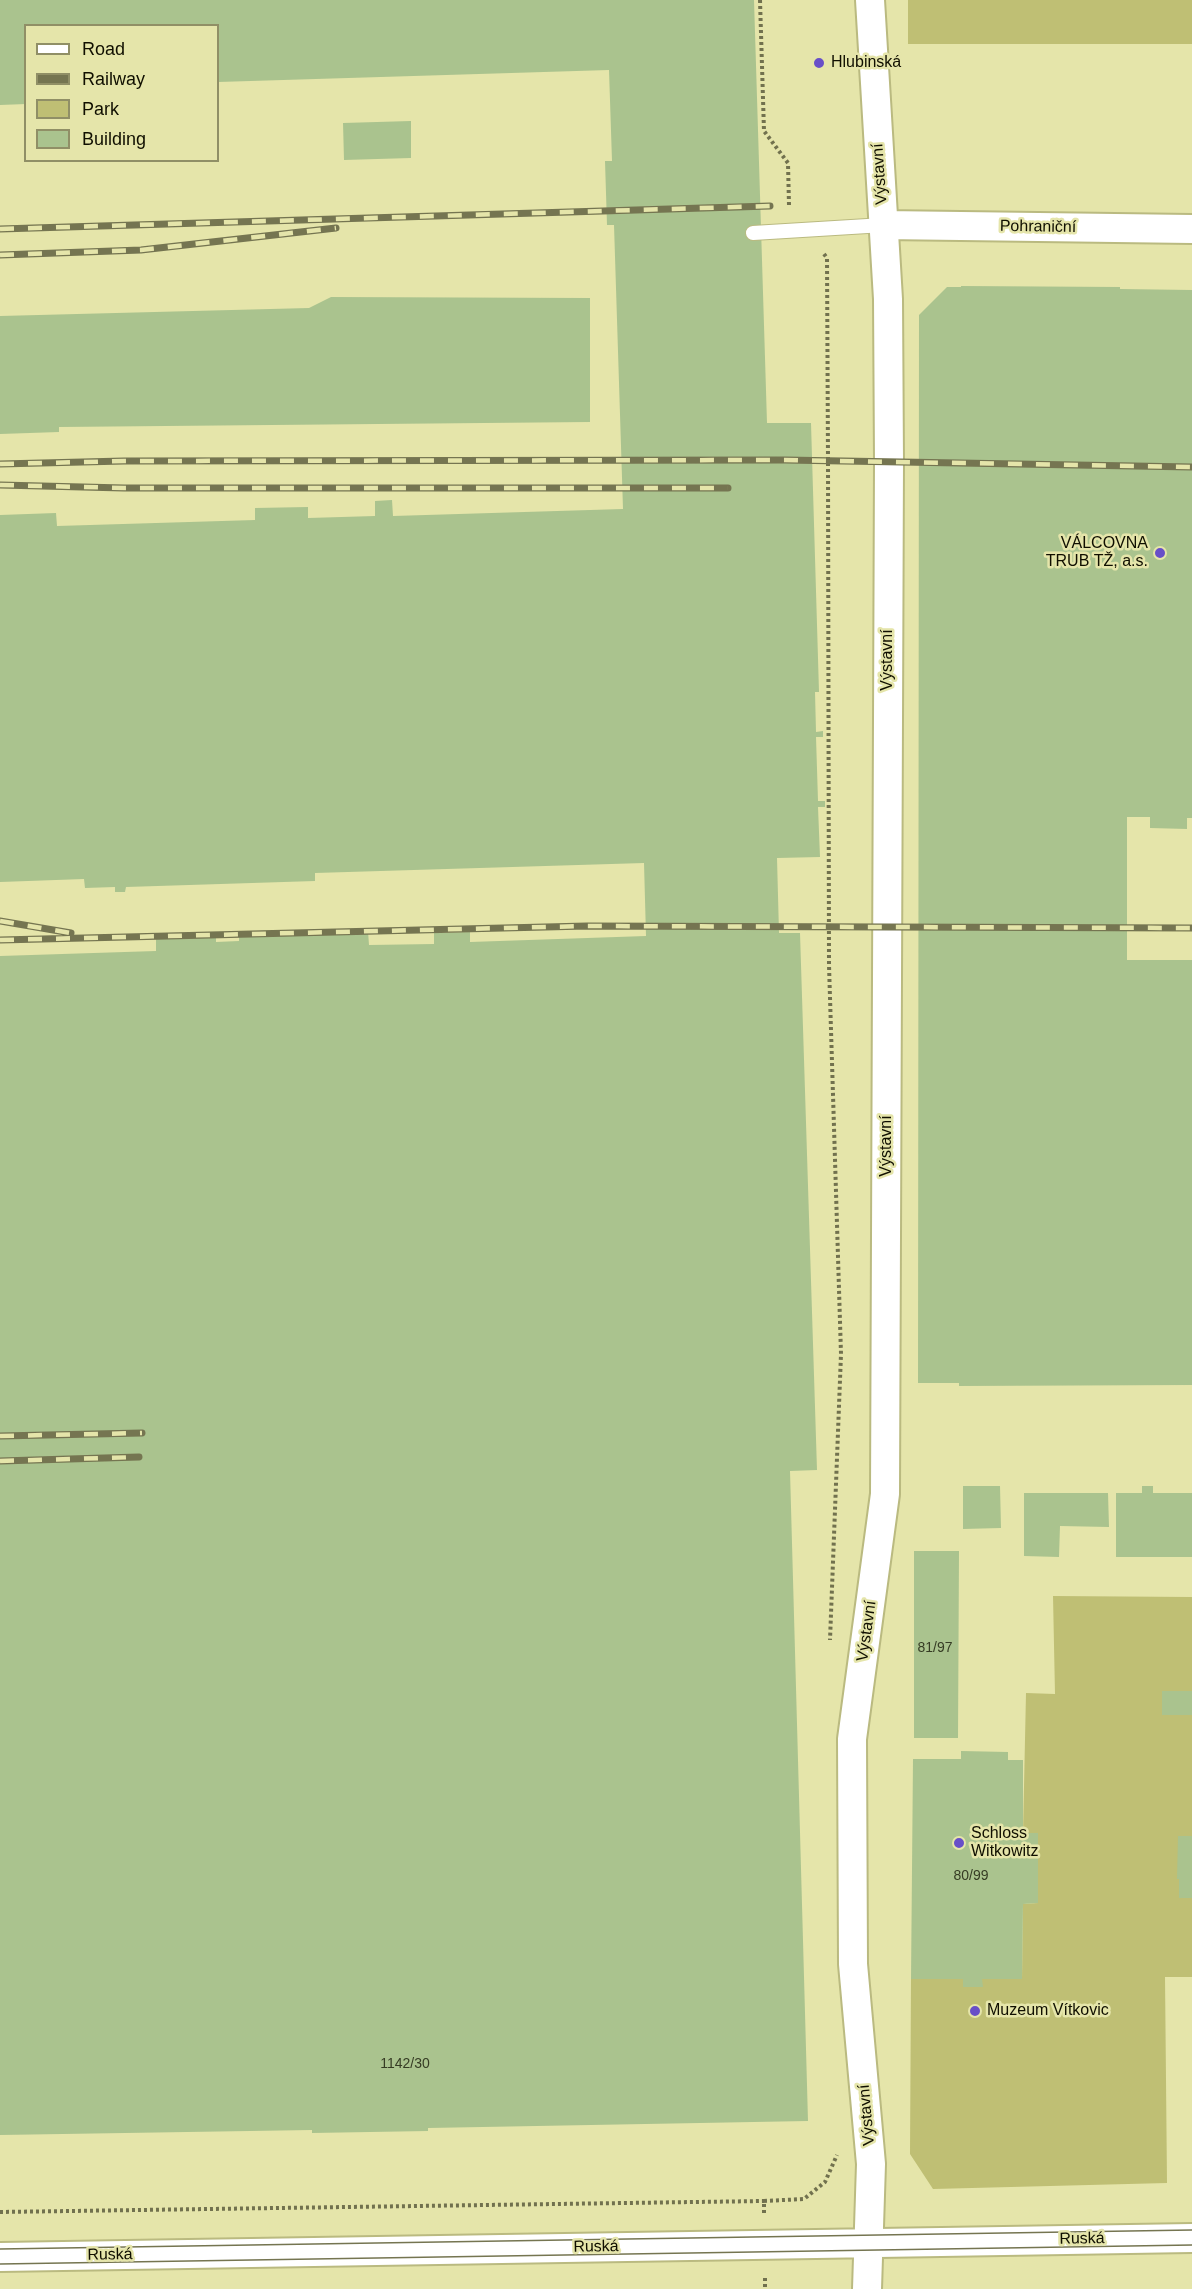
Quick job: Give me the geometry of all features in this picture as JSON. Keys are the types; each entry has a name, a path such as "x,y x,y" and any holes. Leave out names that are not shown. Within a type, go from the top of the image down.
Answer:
{"street":[{"name":"Výstavní","path":"867,2289 871,2164 853,1964 852,1739 885,1494 887,1428 889,462 888,299 870,0"},
{"name":"Pohraniční","path":"884,225 1192,229"},
{"name":"Ruská","path":"0,2257 1192,2238"}],"lane":[{"path":"753,233 884,225"}],"path":[{"path":"760,0 764,131 788,163 789,212 827,258 829,965 841,1354 830,1643"},
{"path":"0,2212 764,2201"}],"green space":[{"path":"908,0 1192,0 1192,44 908,44"},
{"path":"1053,1596 1192,1597 1192,1977 1165,1977 1167,2183 933,2189 910,2154 911,1979 963,1979 982,1987 982,1979 1022,1978 1023,1904 1038,1903 1023,1833 1026,1693 1055,1694"}],"building":[{"path":"0,0 754,0 767,423 811,423 819,692 815,692 816,732 823,731 823,737 816,737 818,801 825,801 825,807 818,807 820,857 777,858 779,933 800,933 817,1470 790,1471 808,2121 428,2128 428,2131 312,2133 312,2130 0,2135 0,956 156,951 156,937 216,936 216,942 239,941 239,935 368,931 369,945 434,944 434,933 470,932 470,942 646,936 644,863 315,873 315,881 126,887 125,892 115,892 115,887 85,888 84,879 0,882 0,515 56,513 57,526 255,520 255,508 308,507 308,518 375,516 375,501 392,500 393,516 623,509 614,225 607,225 605,161 612,161 609,70 219,82 219,24 24,24 24,104 0,105"},
{"path":"411,121 411,158 344,160 343,123"},
{"path":"947,287 1192,290 1192,818 1187,818 1187,829 1150,828 1150,817 1127,817 1127,960 1192,960 1192,1385 959,1386 959,1383 918,1383 919,315"},
{"path":"331,297 590,298 590,422 59,427 59,432 0,434 0,316 309,308"},
{"path":"963,1486 1000,1486 1001,1528 963,1529"},
{"path":"1142,1486 1153,1486 1153,1493 1192,1493 1192,1557 1116,1557 1116,1493 1142,1493"},
{"path":"1024,1493 1108,1493 1109,1527 1060,1526 1059,1557 1024,1556"},
{"path":"914,1551 959,1551 958,1738 914,1738"},
{"path":"1162,1691 1192,1691 1192,1715 1162,1715"},
{"path":"961,1751 1008,1752 1008,1760 1023,1760 1023,1833 1038,1833 1038,1903 1023,1904 1022,1979 982,1979 983,1987 963,1987 963,1979 911,1979 913,1759 961,1759"},
{"path":"1178,1836 1192,1836 1192,1898 1179,1898"}],"tram line":[{"path":"0,2249 1192,2230"},
{"path":"0,2264 1192,2245"}],"railway":[{"path":"0,229 770,206"},
{"path":"0,255 141,250 336,228"},
{"path":"0,464 124,461 785,460 1192,467"},
{"path":"0,485 124,488 728,488"},
{"path":"0,921 71,933"},
{"path":"0,940 587,926 1192,928"},
{"path":"0,1436 142,1433"},
{"path":"0,1461 139,1457"}],"place":[{"name":"Hlubinská","path":"819,63"},
{"name":"VÁLCOVNA TRUB TŽ, a.s.","path":"1160,553"},
{"name":"Schloss Witkowitz","path":"959,1843"},
{"name":"Muzeum Vítkovic","path":"975,2011"}]}
